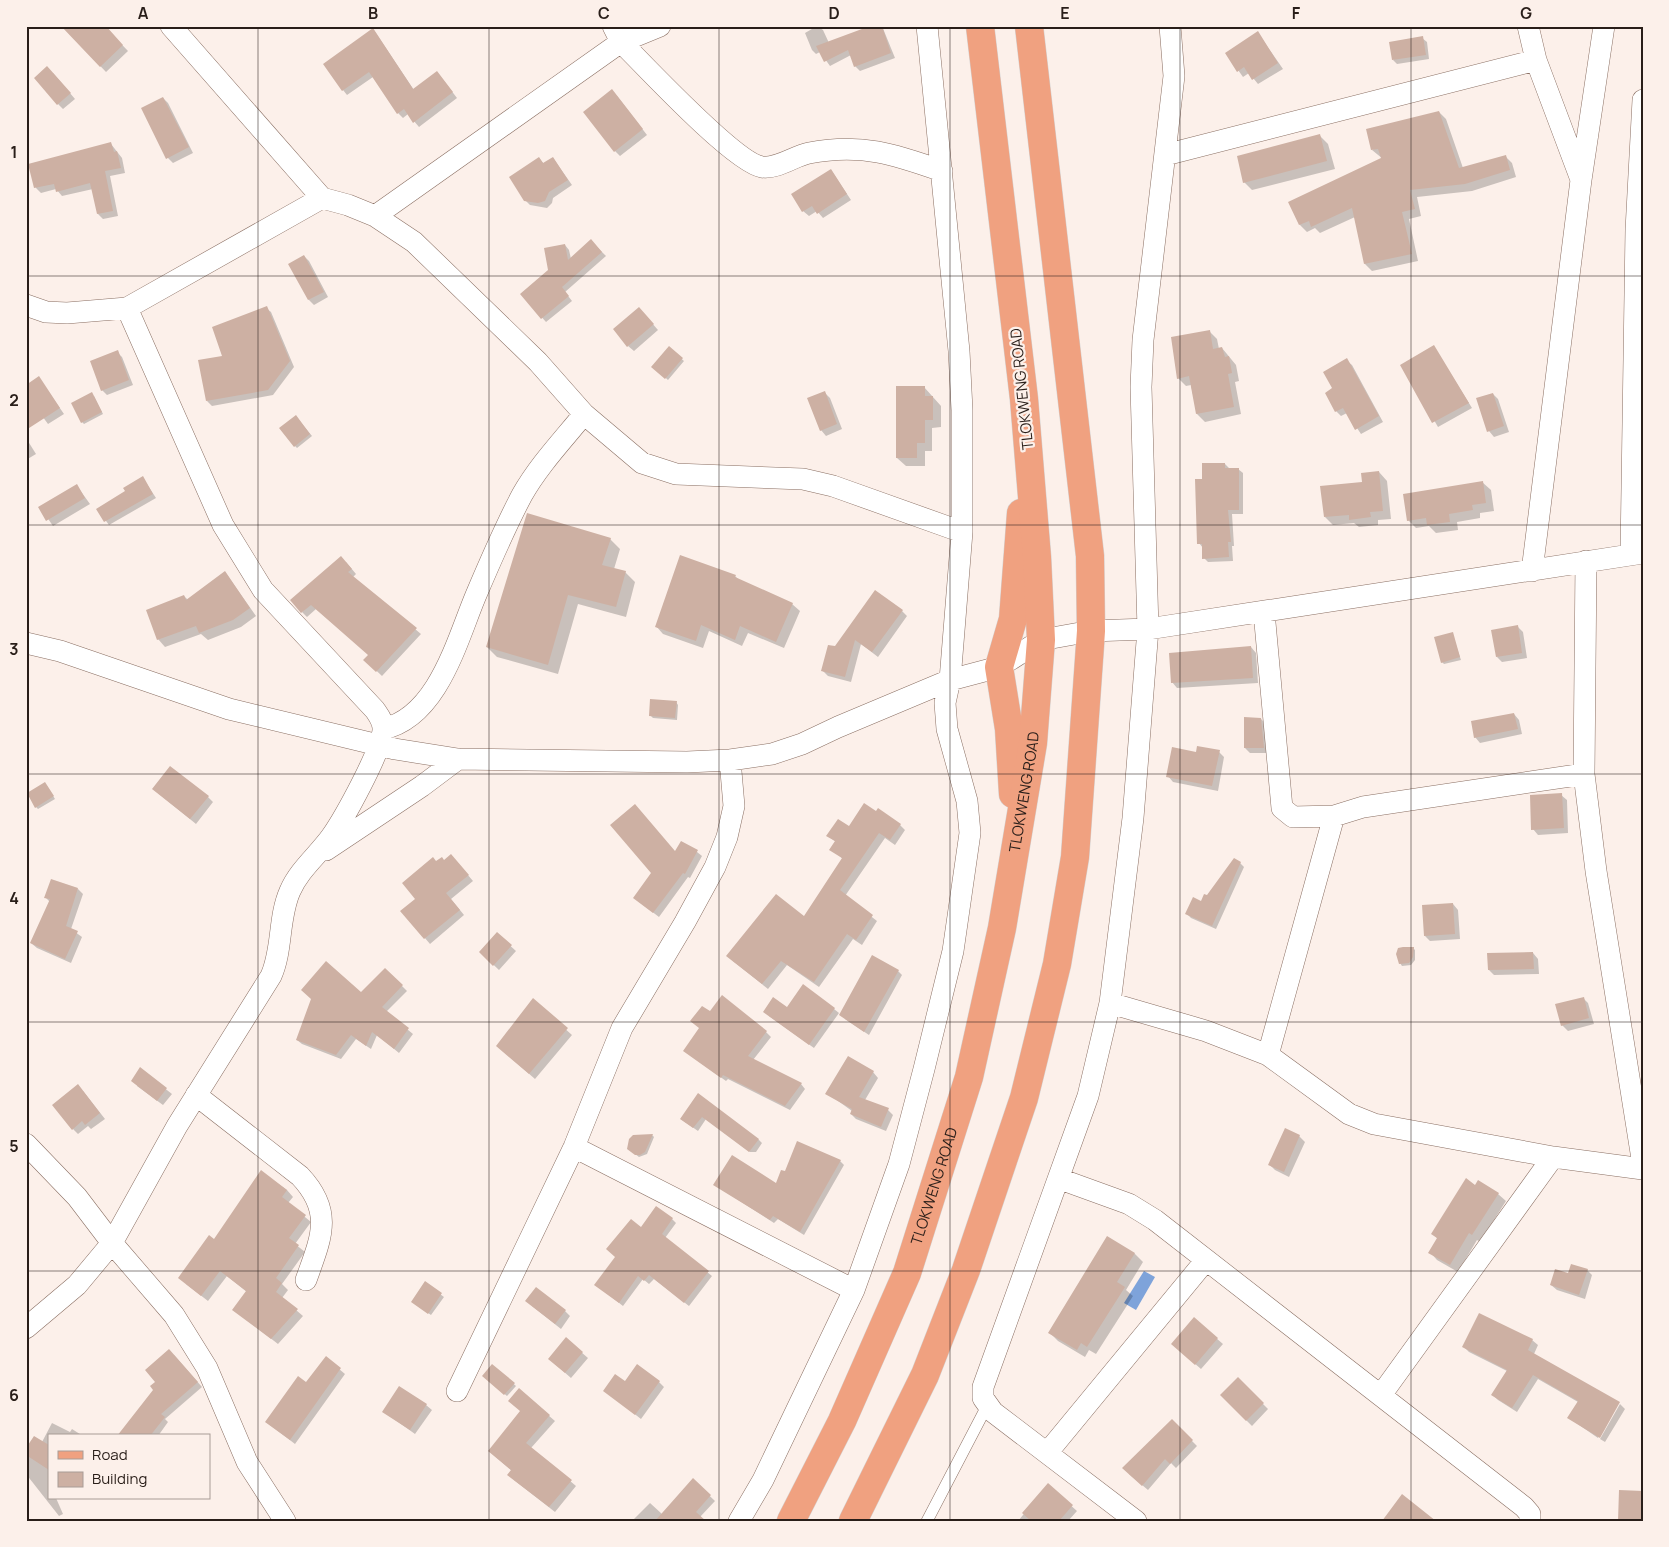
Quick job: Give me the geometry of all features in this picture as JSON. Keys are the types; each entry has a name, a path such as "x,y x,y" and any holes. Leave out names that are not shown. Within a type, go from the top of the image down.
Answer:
{"main road":[{"name":"TLOKWENG ROAD","path":"791,1521 842,1421 907,1273 969,1078 1002,928 1033,743 1040,640 1037,556 1026,429 980,26"},
{"path":"853,1521 925,1374 966,1270 1024,1098 1057,964 1075,858 1091,631 1090,556 1029,26"},
{"path":"1018,827 1013,798 1008,715 999,667 1013,619 1021,505 1028,472 1026,429"}],"street":[{"path":"172,26 322,198 348,204 375,216 414,242 538,362 584,414 635,458 654,468 676,474 803,479 833,486 962,532"},
{"path":"375,216 617,34 660,26"},
{"path":"739,1521 763,1480 854,1290 899,1164 953,951 970,833 970,816 947,729 945,703 950,680 962,532 962,430 959,351 927,26"},
{"path":"1136,1521 987,1406 983,1398 982,1387 1060,1180 1088,1096 1110,1003 1133,818 1148,629 1141,387 1143,340 1174,76 1170,26"},
{"path":"1528,26 1536,60 1581,180"},
{"path":"1532,571 1581,180 1604,26"},
{"path":"617,34 727,146 762,167 775,166 804,154 836,148 874,150 942,171"},
{"path":"1165,155 1536,60"},
{"path":"26,643 60,651 229,709 381,737 458,759 686,762 730,760 772,754 802,744 950,680 999,667 1040,640 1091,631 1148,629 1532,571 1637,553 1643,100"},
{"path":"26,305 46,312 67,313 127,308 322,198"},
{"path":"26,1328 77,1285 112,1243 196,1095 271,976 280,950 285,907 289,892 296,878 316,857 345,815 381,737 382,720 375,710 263,590 241,556 223,525 127,308"},
{"path":"381,737 406,721 442,676 523,494 548,457 584,414"},
{"path":"1586,561 1584,774 1596,871 1643,1165"},
{"path":"1264,612 1282,808 1293,817 1334,816 1363,807 1584,774"},
{"path":"316,857 415,791 458,759"},
{"path":"457,1391 574,1147 622,1028 685,922 715,867 727,837 734,806 730,760"},
{"path":"1268,1055 1334,816"},
{"path":"1110,1003 1206,1031 1268,1055 1349,1114 1374,1124 1553,1156 1643,1169"},
{"path":"196,1095 300,1176 312,1189 320,1203 322,1218 319,1244 306,1280"},
{"path":"26,1144 77,1197 112,1243 174,1315 198,1353 220,1396 229,1424 246,1462 285,1521"},
{"path":"574,1147 854,1290"},
{"path":"1381,1395 1553,1156"},
{"path":"1060,1180 1129,1204 1155,1220 1524,1507 1530,1514 1530,1521"},
{"path":"1046,1453 1206,1260"}],"lane":[{"path":"927,1521 987,1406"}],"water":[{"path":"1144,1271 1155,1277 1136,1310 1124,1303"}],"building":[{"path":"61,26 106,26 123,45 100,67"},
{"path":"870,26 882,26 891,53 854,67 848,50 824,62 816,46"},
{"path":"373,28 413,89 437,71 453,92 413,123 404,109 397,114 369,72 342,91 323,64"},
{"path":"1258,31 1278,63 1252,80 1244,67 1237,72 1225,53"},
{"path":"1423,36 1426,55 1392,60 1389,42"},
{"path":"47,66 71,93 57,105 34,78"},
{"path":"612,89 643,129 614,152 583,112"},
{"path":"163,97 189,147 166,159 141,108"},
{"path":"1439,111 1459,168 1506,155 1510,170 1465,184 1410,190 1415,209 1402,212 1412,254 1364,264 1352,208 1311,227 1309,221 1299,225 1288,202 1381,158 1378,149 1371,150 1366,129"},
{"path":"1320,134 1327,161 1243,183 1237,156"},
{"path":"111,142 114,152 117,151 121,168 105,171 113,211 97,214 90,183 56,192 54,184 34,188 28,164"},
{"path":"539,157 543,163 553,157 568,180 549,192 545,201 538,203 524,201 509,177"},
{"path":"831,169 847,194 817,214 812,206 802,212 791,194"},
{"path":"591,239 602,252 562,287 569,296 541,319 520,294 548,270 544,248 565,244 568,260"},
{"path":"304,255 324,292 308,300 288,264"},
{"path":"267,306 290,361 268,390 206,401 198,360 222,356 212,327"},
{"path":"639,307 654,324 627,347 613,329"},
{"path":"1210,330 1213,349 1222,347 1225,357 1229,356 1232,373 1228,374 1234,407 1196,414 1189,376 1177,379 1171,337"},
{"path":"1434,345 1469,403 1432,423 1400,365"},
{"path":"669,346 683,358 665,379 651,367"},
{"path":"118,350 129,380 101,391 90,361"},
{"path":"1347,358 1379,416 1355,430 1343,408 1335,412 1325,393 1332,388 1323,372"},
{"path":"39,376 60,408 26,430 26,385"},
{"path":"896,386 925,386 925,396 933,396 933,420 925,420 925,443 917,443 917,458 896,458"},
{"path":"825,391 837,424 820,431 807,398"},
{"path":"92,392 102,412 81,423 71,403"},
{"path":"1493,393 1504,426 1487,432 1476,398"},
{"path":"296,415 310,434 294,447 279,428"},
{"path":"1202,463 1225,463 1225,468 1239,468 1239,510 1228,510 1231,542 1228,542 1229,557 1202,559 1202,544 1197,544 1195,479 1202,479"},
{"path":"1379,471 1383,511 1370,512 1371,517 1349,520 1349,515 1324,517 1320,486 1362,482 1361,473"},
{"path":"143,476 153,494 104,522 96,509 125,491 123,488"},
{"path":"1483,481 1486,503 1472,505 1473,510 1449,514 1450,522 1427,525 1426,518 1407,521 1403,494"},
{"path":"77,484 85,498 46,521 38,507"},
{"path":"527,513 611,538 602,565 626,571 616,607 568,595 548,665 486,647"},
{"path":"680,555 736,575 735,577 793,603 776,642 740,626 735,640 701,625 696,641 655,627"},
{"path":"341,556 352,569 348,572 417,628 376,672 363,660 368,655 311,605 301,613 290,600"},
{"path":"225,571 250,608 233,620 199,633 196,626 157,640 146,610 184,595 186,600"},
{"path":"875,590 903,610 872,652 855,640 845,677 821,671 828,645 835,646"},
{"path":"1518,625 1522,653 1496,657 1491,630"},
{"path":"1453,632 1460,657 1441,663 1434,637"},
{"path":"1251,646 1253,678 1171,683 1169,653"},
{"path":"650,699 677,701 675,718 649,716"},
{"path":"1514,713 1518,729 1474,738 1471,721"},
{"path":"1244,717 1261,718 1264,748 1244,748"},
{"path":"1197,746 1220,750 1212,786 1166,777 1172,747 1196,752"},
{"path":"170,766 209,796 190,819 152,789"},
{"path":"45,782 54,796 35,808 27,793"},
{"path":"1562,793 1564,828 1531,830 1530,795"},
{"path":"864,803 876,811 878,808 901,824 890,840 879,833 840,890 873,915 856,940 847,934 814,982 781,961 762,984 726,956 776,894 804,916 842,858 829,850 835,841 826,836 838,819 849,826"},
{"path":"635,804 675,851 681,841 698,850 685,874 683,873 653,913 633,898 651,873 610,825"},
{"path":"451,854 469,875 446,893 460,910 424,939 400,911 415,899 402,883 433,857 436,861 442,857 444,860"},
{"path":"1234,858 1241,862 1212,926 1185,914 1193,897 1201,901 1204,894 1207,895"},
{"path":"51,879 78,888 66,926 78,931 65,959 30,943 50,899 44,898"},
{"path":"1453,903 1455,934 1424,936 1422,905"},
{"path":"497,932 512,945 493,966 479,952"},
{"path":"1414,947 1413,957 1409,963 1399,964 1396,954 1398,948"},
{"path":"1533,952 1534,969 1488,970 1487,953"},
{"path":"872,955 899,970 864,1032 839,1015"},
{"path":"326,961 361,992 385,968 403,985 382,1007 409,1028 394,1049 372,1032 366,1046 351,1035 336,1055 296,1040 311,999 301,990"},
{"path":"803,984 835,1008 809,1045 763,1012 773,997 787,1007"},
{"path":"722,995 767,1031 748,1056 802,1083 785,1106 723,1075 721,1078 683,1051 699,1028 690,1021 702,1006 710,1011"},
{"path":"1584,997 1589,1018 1561,1026 1555,1004"},
{"path":"533,998 568,1028 529,1074 496,1046"},
{"path":"848,1056 874,1071 859,1097 889,1108 881,1127 850,1114 852,1109 825,1094"},
{"path":"140,1067 167,1088 157,1101 131,1081"},
{"path":"78,1084 100,1113 85,1125 82,1121 72,1130 52,1105"},
{"path":"698,1093 759,1139 749,1152 702,1117 693,1128 680,1119"},
{"path":"1285,1128 1300,1135 1284,1172 1268,1165"},
{"path":"653,1134 645,1152 640,1155 635,1155 627,1149 629,1139 633,1135"},
{"path":"797,1141 841,1160 800,1232 773,1216 770,1220 713,1185 732,1155 776,1183 781,1170 785,1171"},
{"path":"261,1170 287,1190 282,1197 306,1215 289,1238 299,1245 276,1278 282,1283 276,1292 298,1309 271,1339 232,1310 246,1291 220,1271 201,1296 178,1278 209,1235 214,1239"},
{"path":"1466,1178 1475,1185 1478,1180 1499,1193 1472,1235 1469,1233 1450,1265 1428,1253 1437,1238 1431,1234"},
{"path":"656,1206 673,1218 662,1234 709,1271 684,1303 649,1275 644,1281 638,1276 619,1303 594,1285 615,1257 606,1249 631,1219 641,1227"},
{"path":"1107,1236 1135,1253 1117,1282 1125,1287 1087,1347 1081,1343 1077,1350 1048,1333"},
{"path":"1571,1264 1588,1269 1579,1295 1550,1285 1555,1269 1568,1273"},
{"path":"425,1281 442,1293 428,1314 411,1302"},
{"path":"536,1287 566,1310 555,1324 525,1301"},
{"path":"1479,1313 1533,1339 1528,1350 1620,1402 1600,1438 1567,1418 1578,1401 1533,1375 1512,1408 1491,1395 1507,1370 1462,1347"},
{"path":"1194,1317 1218,1338 1195,1365 1171,1344"},
{"path":"566,1337 583,1352 565,1373 548,1359"},
{"path":"169,1349 198,1382 161,1414 165,1417 152,1434 119,1434 153,1390 150,1386 155,1382 145,1370"},
{"path":"326,1356 341,1368 290,1440 265,1422 298,1376 306,1382"},
{"path":"492,1364 515,1383 504,1395 482,1376"},
{"path":"637,1364 660,1381 635,1415 603,1391 615,1374 625,1381"},
{"path":"1238,1377 1264,1403 1246,1421 1220,1395"},
{"path":"399,1386 427,1404 410,1430 382,1412"},
{"path":"519,1388 550,1415 526,1443 572,1480 549,1507 507,1475 511,1470 488,1451 520,1411 508,1401"},
{"path":"1172,1419 1193,1440 1170,1464 1165,1459 1142,1486 1122,1468"},
{"path":"34,1436 48,1444 48,1469 26,1455 26,1448"},
{"path":"693,1478 711,1495 696,1512 706,1521 655,1521"},
{"path":"1048,1483 1073,1505 1059,1521 1031,1521 1022,1513"},
{"path":"1619,1490 1643,1491 1643,1521 1618,1521"},
{"path":"1402,1494 1436,1521 1382,1521"}]}
